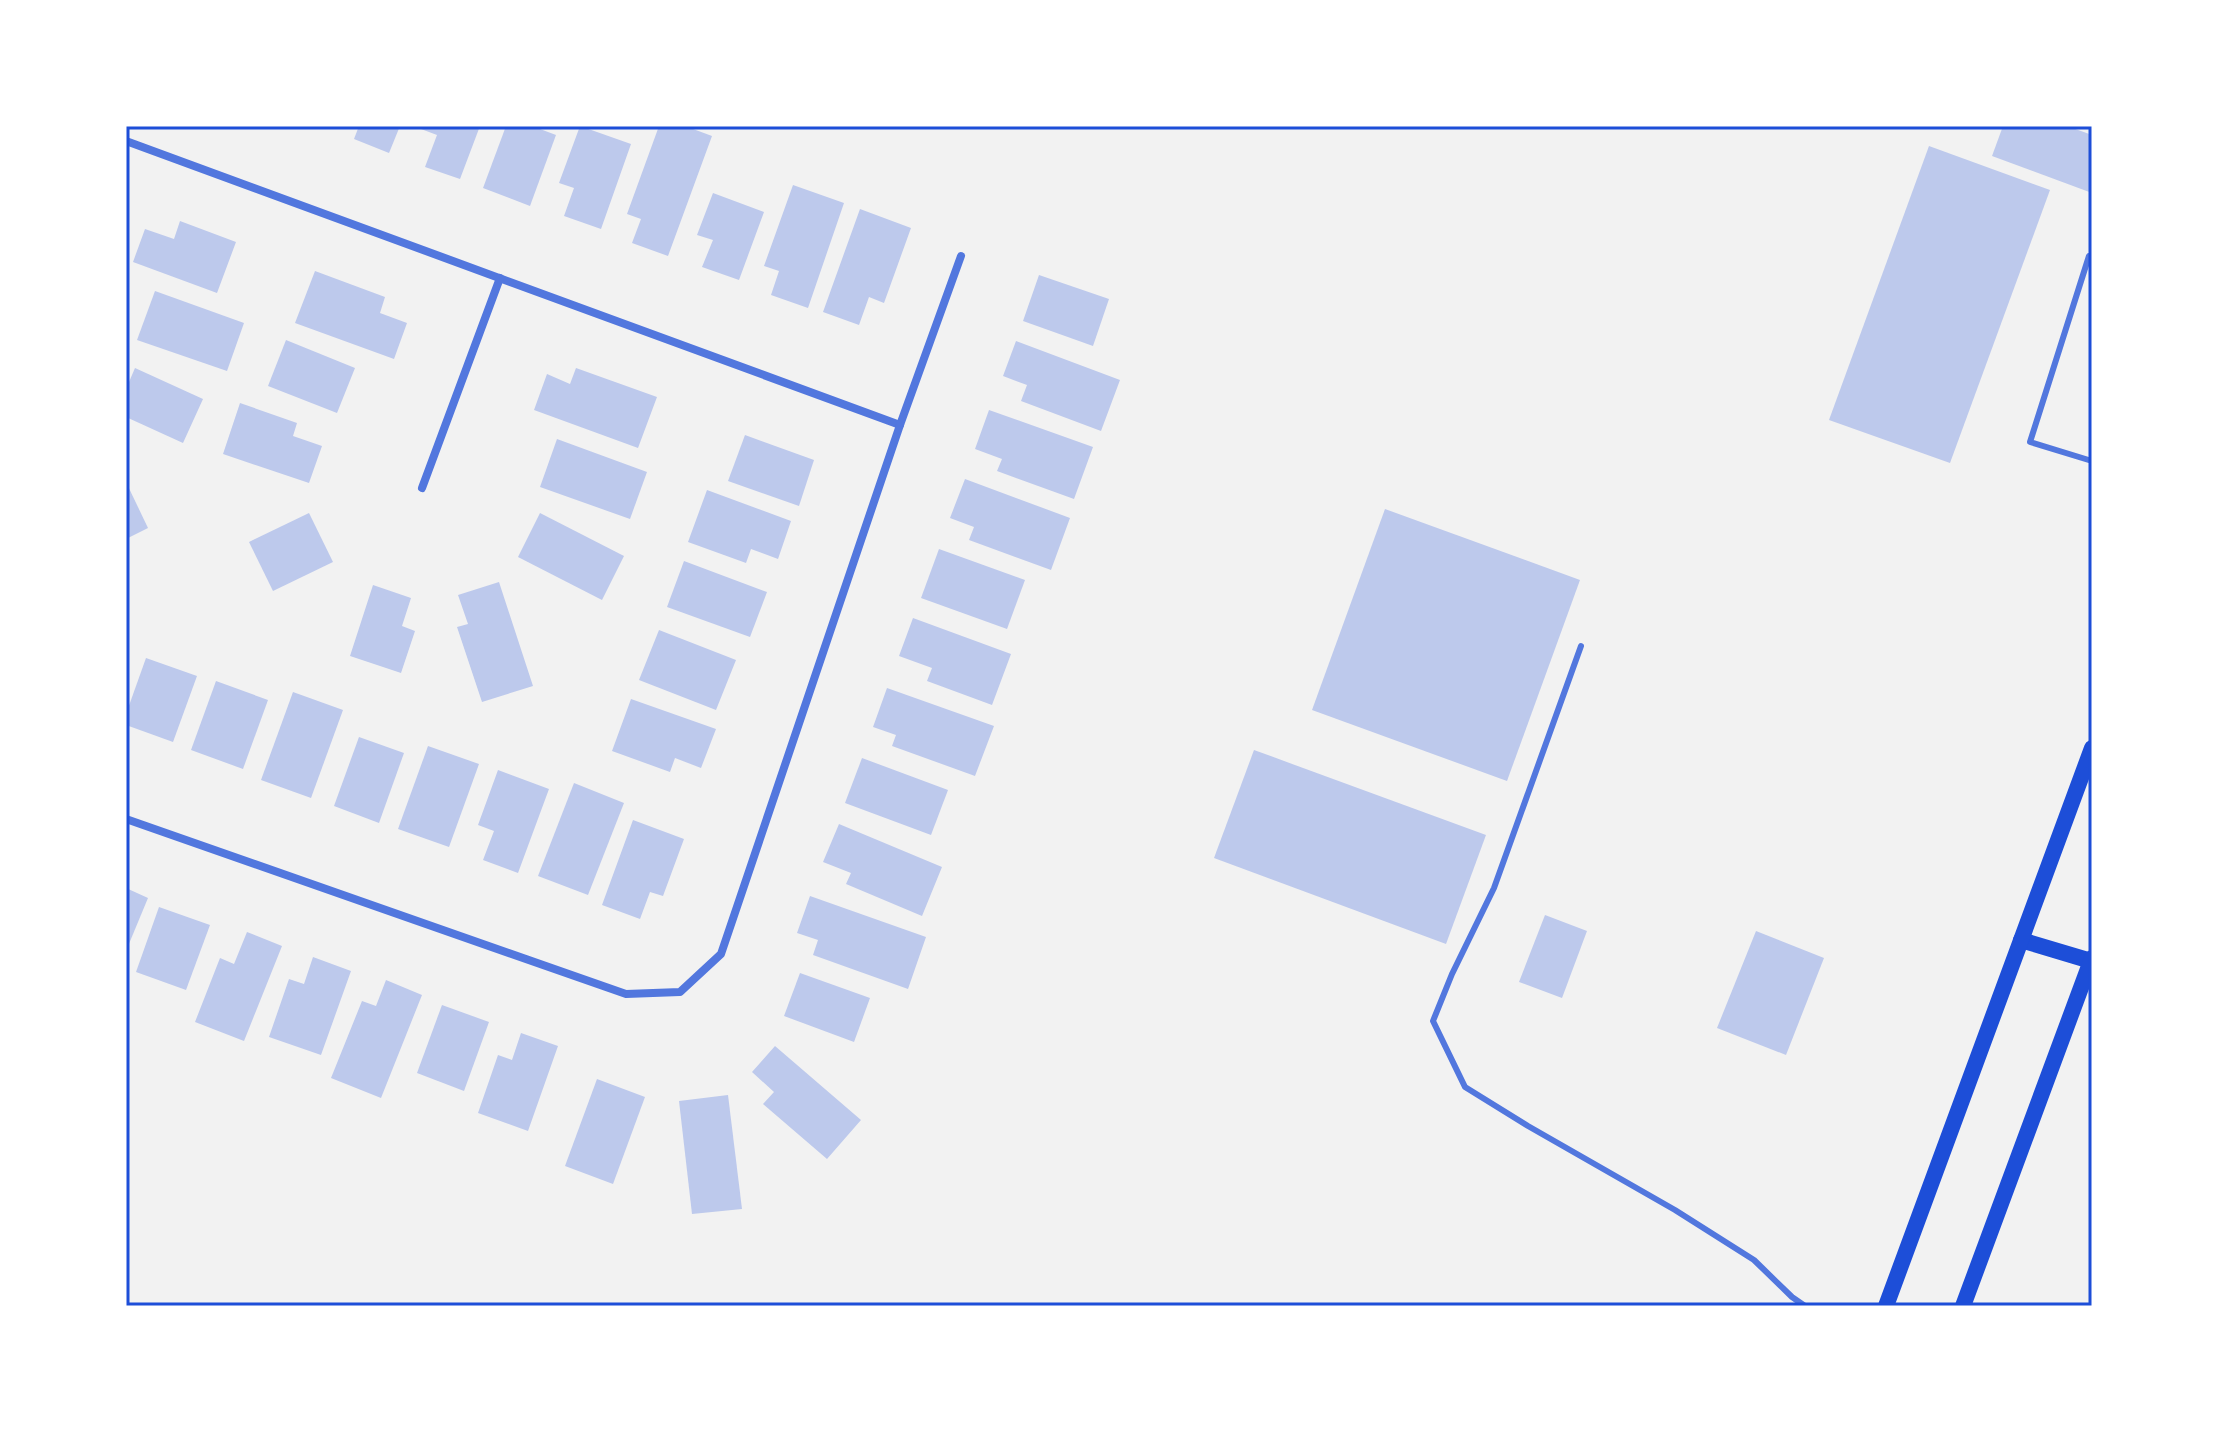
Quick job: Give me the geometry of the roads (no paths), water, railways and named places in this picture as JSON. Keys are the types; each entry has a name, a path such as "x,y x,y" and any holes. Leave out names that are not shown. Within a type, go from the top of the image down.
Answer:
{"main road":[{"path":"1886,1306 2092,748"},
{"path":"1963,1306 2091,959 2021,940"}],"street":[{"path":"126,141 900,425"},
{"path":"126,819 626,994 680,992 721,954 900,425 961,256"},
{"path":"422,488 500,278"}],"lane":[{"path":"2092,257 2089,256 2030,442 2092,461"},
{"path":"1581,646 1494,888 1433,1021 1465,1087 1754,1260 1805,1306"}]}
